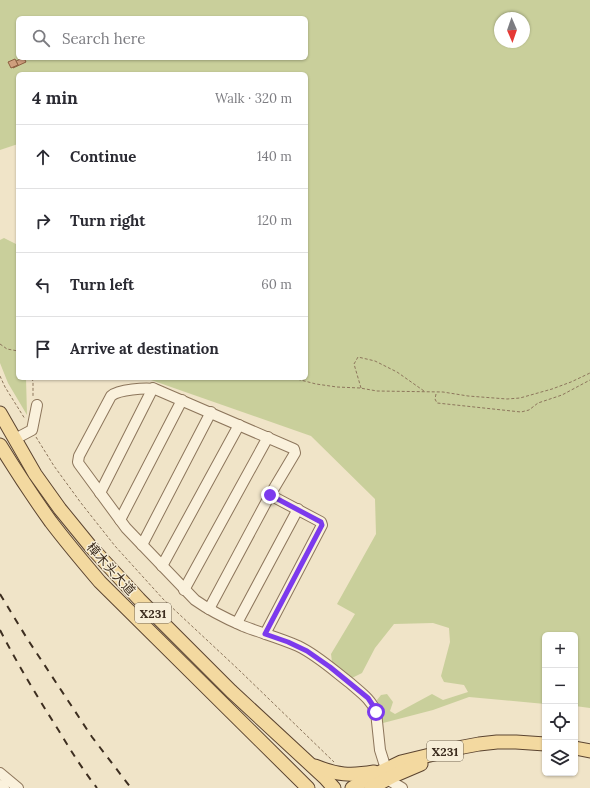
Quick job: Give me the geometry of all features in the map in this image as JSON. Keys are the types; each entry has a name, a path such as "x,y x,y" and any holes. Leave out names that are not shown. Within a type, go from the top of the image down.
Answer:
{"main road":[{"name":"樟木头大道","path":"0,413 35,474 60,509 91,547 139,599 231,691 334,788"},
{"name":"樟木头大道","path":"0,445 51,522 100,582 308,788"},
{"name":"X231","path":"352,788 412,759 479,744 496,742 542,744"},
{"name":"X231","path":"371,788 385,773 469,752 507,748 542,750"},
{"path":"578,749 590,751"},
{"path":"578,756 590,758"},
{"path":"306,761 338,773 385,773"},
{"path":"287,768 293,778 296,788"}],"street":[{"path":"100,493 146,386"},
{"path":"209,609 270,495 295,452 293,448 160,390 146,386 118,392 111,396 79,456 79,464 126,528 195,600 209,609 236,623 307,651 330,667 371,702 376,712 380,750 385,773 402,788"},
{"path":"120,520 182,400"},
{"path":"15,439 32,430 36,408"},
{"path":"142,545 211,412"},
{"path":"162,566 240,425"},
{"path":"184,590 268,437"},
{"path":"265,634 322,525 321,522 270,495"},
{"path":"236,623 298,509"},
{"path":"0,773 18,788"},
{"path":"0,785 4,788"}],"path":[{"path":"0,344 7,349 16,350"},
{"path":"360,388 354,364 358,357 375,361 397,372 425,392"},
{"path":"301,380 316,384 377,391 443,392 468,396 520,398 552,389 590,373"},
{"path":"32,380 32,406 36,408"},
{"path":"437,392 435,399 437,403 521,412 528,410 538,403 562,395 590,380"}],"green space":[{"path":"0,0 590,0 590,708 578,706 578,632 542,632 542,704 469,697 433,710 383,723 377,700 381,695 387,694 393,702 390,711 395,714 432,694 443,700 468,692 464,685 444,682 441,676 450,642 449,628 433,623 394,624 375,648 362,673 350,679 332,662 331,654 355,614 337,604 376,534 375,499 311,436 151,380 308,380 308,72 16,72 16,145 0,150"},
{"path":"4,238 16,244 16,380 26,380 27,415 8,383 0,363 0,240"}],"building":[{"path":"15,59 18,65 11,68 8,62"},
{"path":"25,60 26,62 13,68 18,65 16,61"}],"railway":[{"path":"0,594 28,640 92,737 131,788"},
{"path":"0,630 43,706 77,760 97,788"}],"route":[{"path":"270,495 322,522 322,525 265,634 296,645 330,667 368,698 376,712"}]}
